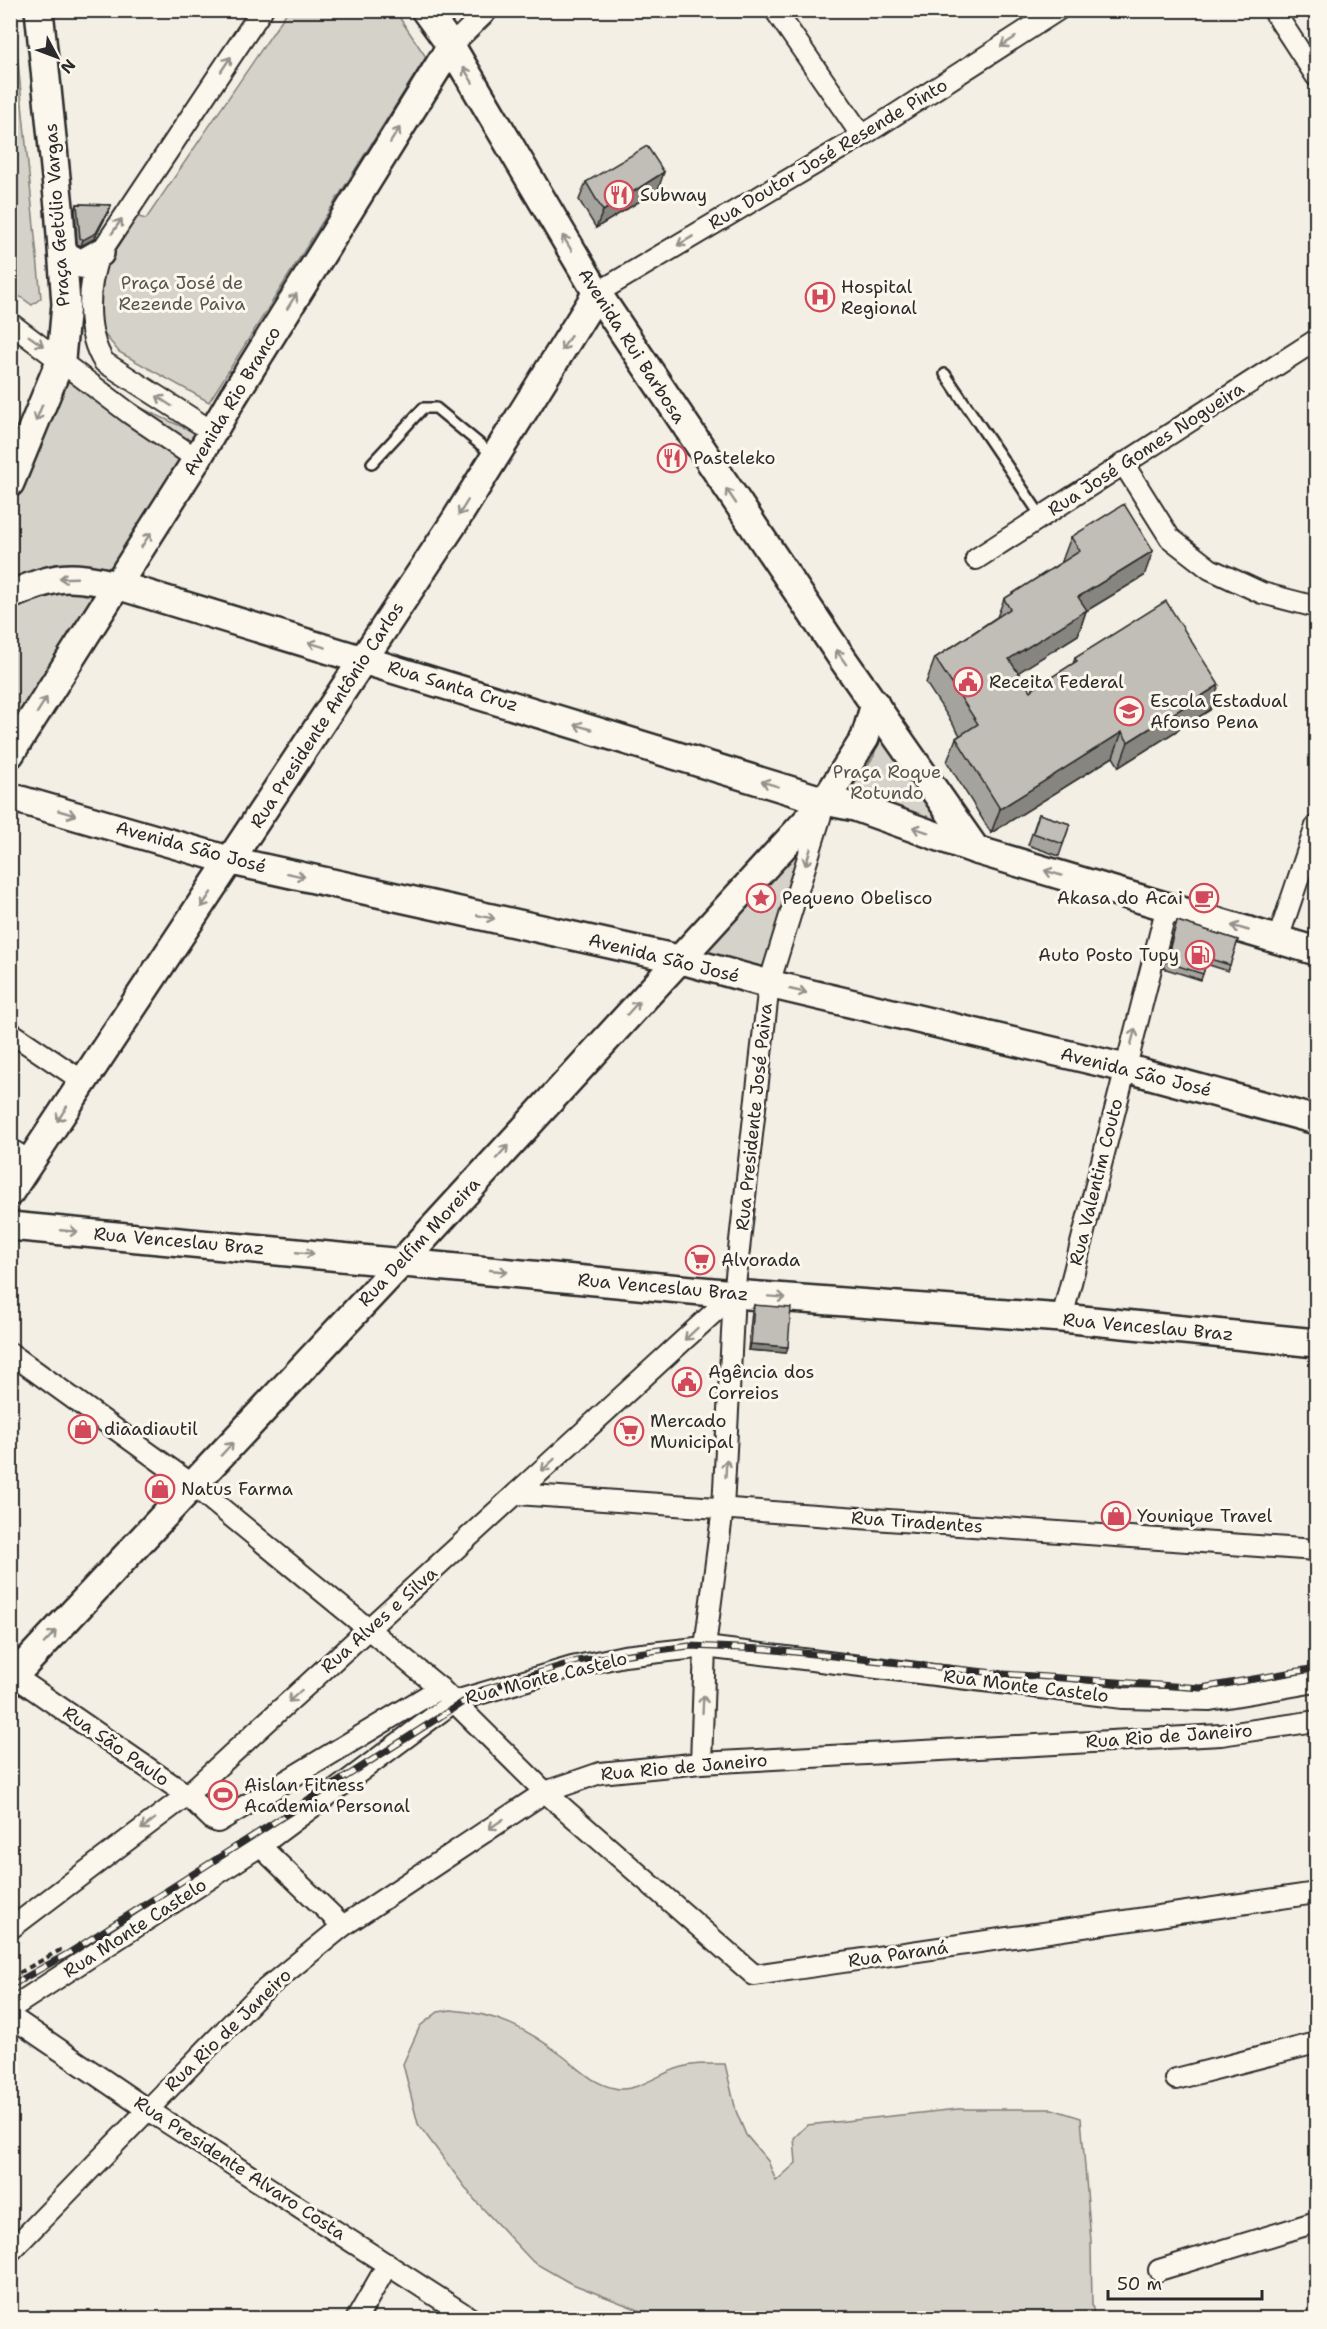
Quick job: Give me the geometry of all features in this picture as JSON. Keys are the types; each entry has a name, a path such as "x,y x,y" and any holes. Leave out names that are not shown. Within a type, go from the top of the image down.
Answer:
{"main road":[{"name":"Praça Getúlio Vargas","path":"39,10 63,254 66,304 61,359"},
{"name":"Avenida Rui Barbosa","path":"425,10 451,46 597,293 698,447 976,850"},
{"name":"Avenida Rio Branco","path":"10,754 197,459 451,46"},
{"path":"63,254 81,264 100,253"},
{"name":"Rua Presidente Antônio Carlos","path":"10,1192 21,1155 84,1082 232,861 495,457 597,293"},
{"path":"10,483 61,359"},
{"name":"Rua Santa Cruz","path":"10,595 44,580 70,576 117,585 825,801"},
{"path":"875,704 865,738 825,801 861,809 976,850 1317,951"},
{"name":"Avenida São José","path":"10,797 232,861 678,959 769,984 1125,1068 1317,1120"},
{"name":"Rua Delfim Moreira","path":"12,1676 402,1262 825,801"},
{"name":"Rua Venceslau Braz","path":"10,1226 734,1294 1062,1318 1317,1343"}],"street":[{"path":"213,432 113,369 98,352 91,314 93,268 100,253 262,10"},
{"path":"451,46 488,10"},
{"path":"775,10 862,136"},
{"name":"Rua Doutor José Resende Pinto","path":"597,293 862,136 1058,10"},
{"path":"1273,10 1317,76"},
{"path":"10,323 61,359 129,413 197,459"},
{"name":"Rua José Gomes Nogueira","path":"976,559 1317,340"},
{"path":"1123,463 1170,538 1210,569 1262,593 1317,608"},
{"name":"Rua Presidente José Paiva","path":"701,1763 705,1647 723,1508 734,1294 769,984 825,801"},
{"path":"1278,939 1317,826"},
{"name":"Rua Valentim Couto","path":"1062,1318 1167,906"},
{"path":"10,1032 84,1082"},
{"name":"Rua Alves e Silva","path":"10,1929 187,1795 734,1294"},
{"name":"Rua Paraná","path":"10,1353 193,1485 440,1688 544,1792 754,1975 1317,1893"},
{"name":"Rua Tiradentes","path":"517,1494 1317,1550"},
{"name":"Rua Monte Castelo","path":"10,2009 260,1846 455,1701 592,1663 705,1647 1123,1698 1210,1700 1317,1682"},
{"name":"Rua São Paulo","path":"12,1676 187,1795 218,1822 440,1688"},
{"name":"Rua Rio de Janeiro","path":"10,2252 262,1992 343,1926 544,1792 600,1773 701,1763 1221,1735 1317,1721"},
{"path":"260,1846 343,1926"},
{"name":"Rua Presidente Alvaro Costa","path":"10,2016 148,2110 470,2319"},
{"path":"1176,2079 1317,2043"},
{"path":"1159,2270 1317,2222"},
{"path":"357,2319 388,2264"}],"lane":[{"path":"945,374 1041,516"},
{"path":"372,463 423,408 436,408 495,457"}],"green space":[{"path":"10,11 13,11 41,298 32,305 11,290"},
{"name":"Praça José de Rezende Paiva","path":"285,11 395,11 426,57 209,402 119,352 101,330 99,301 105,263 131,215 146,219 287,12"},
{"path":"67,358 113,395 198,434 11,736 11,496"},
{"name":"Praça Roque Rotundo","path":"880,724 956,834 847,795 874,756"},
{"path":"819,814 768,967 688,953"},
{"path":"451,2010 481,2014 522,2029 592,2078 614,2088 638,2086 685,2066 725,2064 736,2111 746,2135 768,2161 776,2181 796,2163 794,2138 807,2125 958,2109 1052,2109 1081,2118 1091,2241 1092,2305 1095,2318 659,2318 570,2283 533,2262 473,2198 418,2124 403,2064 420,2026 438,2012"}],"building":[{"path":"647,146 664,172 603,211 586,182"},
{"path":"77,204 111,205 96,233 83,240 80,238"},
{"path":"1124,504 1153,551 1078,597 1087,610 1009,659 1030,691 1077,661 1075,658 1166,601 1219,685 1128,742 1122,732 1000,809 956,738 978,724 935,658 1010,609 1004,599 1080,551 1071,537"},
{"path":"1039,814 1070,824 1063,844 1033,833"},
{"name":"Auto Posto Tupy","path":"1177,921 1238,940 1230,965 1207,958 1203,974 1166,962"},
{"path":"754,1305 791,1308 788,1347 751,1344"}],"railway":[{"path":"10,1986 69,1953 482,1690 577,1661 689,1646 765,1649 1005,1674 1201,1688 1316,1668"}],"place":[{"name":"Subway","path":"619,195"},
{"name":"Hospital Regional","path":"820,297"},
{"name":"Pasteleko","path":"672,458"},
{"name":"Receita Federal","path":"968,682"},
{"name":"Escola Estadual Afonso Pena","path":"1129,711"},
{"name":"Pequeno Obelisco","path":"761,898"},
{"name":"Akasa do Acai","path":"1204,898"},
{"name":"Auto Posto Tupy","path":"1200,955"},
{"name":"Alvorada","path":"700,1260"},
{"name":"Agência dos Correios","path":"687,1382"},
{"name":"diaadiautil","path":"83,1429"},
{"name":"Mercado Municipal","path":"629,1431"},
{"name":"Natus Farma","path":"160,1489"},
{"name":"Younique Travel","path":"1116,1516"},
{"name":"Aislan Fitness Academia Personal","path":"223,1795"}]}
